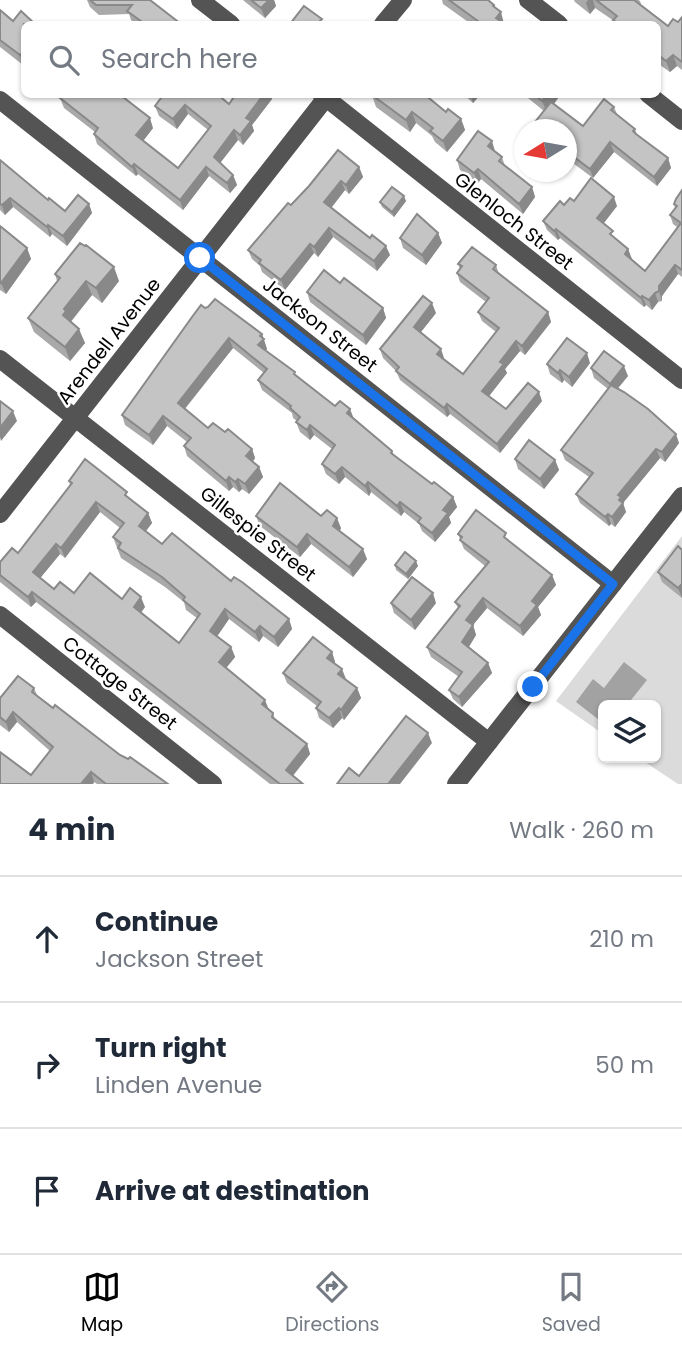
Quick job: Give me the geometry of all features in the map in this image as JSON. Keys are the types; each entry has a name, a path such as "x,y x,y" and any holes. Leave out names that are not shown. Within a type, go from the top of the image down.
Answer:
{"street":[{"path":"200,0 227,21"},
{"path":"385,21 402,0"},
{"path":"528,0 555,21"},
{"name":"Arendell Avenue","path":"0,514 323,98"},
{"name":"Glenloch Street","path":"328,98 682,380"},
{"path":"653,98 682,121"},
{"name":"Jackson Street","path":"0,100 613,584"},
{"name":"Gillespie Street","path":"0,359 489,742"},
{"path":"456,784 682,496"},
{"name":"Cottage Street","path":"0,615 214,784"}],"shaded area":[{"path":"682,536 682,784 646,763 661,763 661,700 598,700 598,730 556,701"},
{"path":"624,662 647,680 631,700 598,700 598,719 576,702 593,679 604,688"}],"building":[{"path":"90,0 150,0 177,21 141,21 127,11 132,5 96,5"},
{"path":"251,0 269,0 261,8"},
{"path":"449,0 488,0 501,12 496,18 500,21 478,21"},
{"path":"596,0 634,0 668,26 673,19 678,22 682,17 682,62 673,55 666,61 661,57 661,21 613,20 617,16"},
{"path":"304,6 322,19 320,21 292,21"},
{"path":"0,10 13,21 21,11 32,21 21,21 20,55 0,40"},
{"path":"60,98 124,98 150,118 136,135 178,168 211,126 185,105 173,119 155,106 161,98 222,98 229,104 233,98 261,98 246,118 251,121 240,135 234,130 214,157 233,175 227,183 206,167 180,200 134,164 132,167 94,134 98,128"},
{"path":"376,98 429,98 446,112 448,109 461,119 443,141 430,131 433,128 412,112 406,120"},
{"path":"604,99 614,107 611,110 635,129 633,131 636,134 668,158 654,177 610,142 590,169 577,159 577,122 583,126"},
{"path":"551,102 574,119 537,119"},
{"path":"478,131 492,141 488,146 502,157 499,161 514,173 514,182 526,182 532,187 519,204 478,169 474,173 457,160"},
{"path":"338,150 359,167 346,185 341,181 324,202 370,238 372,235 386,246 374,261 329,228 314,247 310,244 281,280 259,263 261,260 248,250 288,203 291,205 309,186"},
{"path":"0,160 65,211 78,195 89,204 63,236 10,198 0,204"},
{"path":"591,178 614,197 597,218 613,231 610,234 628,249 625,254 645,271 681,223 670,215 677,206 674,204 682,190 682,270 675,265 659,286 659,291 649,300 642,296 641,298 543,221 560,201 564,205 570,198 574,201"},
{"path":"392,187 404,196 392,212 380,202"},
{"path":"417,214 438,233 422,255 400,238"},
{"path":"0,226 27,248 1,283 0,281"},
{"path":"80,243 114,267 96,288 86,281 64,309 66,311 63,315 79,329 65,347 28,318 60,278 55,274"},
{"path":"472,247 496,265 493,269 548,312 522,346 516,341 500,362 504,364 482,391 506,409 528,383 539,392 497,444 447,404 444,408 396,371 399,367 380,349 423,296 432,303 414,327 441,349 437,354 463,374 499,328 478,312 489,298 457,273 462,266 458,264"},
{"path":"324,270 340,283 344,278 383,308 363,335 307,292"},
{"path":"215,299 262,334 260,336 264,339 258,345 335,406 340,401 350,409 347,413 392,451 391,453 453,497 443,510 448,513 432,533 418,522 421,518 400,502 397,506 368,482 365,486 342,467 335,474 322,464 335,445 310,425 307,430 296,422 300,417 291,406 258,380 267,369 229,338 178,403 208,428 213,423 225,432 228,429 252,449 246,456 259,467 245,484 238,479 235,482 229,477 226,481 184,446 191,438 163,416 149,435 122,415 201,305 208,307"},
{"path":"567,338 587,353 569,377 560,370 558,373 547,364"},
{"path":"604,351 624,366 610,384 591,368"},
{"path":"611,385 648,409 676,434 662,452 656,449 618,495 623,503 612,517 608,514 605,517 576,494 593,473 561,450"},
{"path":"0,401 13,411 0,428"},
{"path":"529,440 555,460 540,479 515,459"},
{"path":"85,459 127,492 125,495 148,513 139,526 162,544 172,533 231,581 234,577 242,582 289,619 274,637 260,626 255,632 225,609 210,631 231,647 219,662 265,700 262,704 273,713 272,717 307,744 286,770 303,784 280,784 32,592 28,597 0,575 0,562 12,548 18,553 72,483 69,481","holes":["96,502 124,523 113,537 121,543 118,548 162,577 200,614 179,643 134,607 141,597 130,588 122,599 90,573 74,593 60,582 54,589 33,572 56,544 61,548"]},
{"path":"280,483 321,516 327,510 337,518 333,526 363,549 349,567 307,534 297,547 256,516"},
{"path":"476,510 506,533 504,537 552,575 532,601 537,605 520,626 483,598 466,620 473,625 462,642 488,663 459,697 449,690 462,672 427,647 460,606 455,602 489,562 460,540 462,537 458,534"},
{"path":"678,546 682,550 682,584 678,588 658,572"},
{"path":"405,552 416,561 406,574 395,565"},
{"path":"412,577 433,593 411,620 391,603"},
{"path":"313,637 332,652 327,658 342,669 338,674 357,688 341,710 339,708 329,718 316,708 321,702 283,673"},
{"path":"18,676 34,688 32,692 53,708 55,705 120,755 128,759 130,757 168,784 106,784 91,772 81,784 0,784 0,752 31,775 53,747 13,712 6,722 0,717 0,698"},
{"path":"406,716 428,733 388,784 337,784 349,768 359,776"}],"route":[{"path":"200,258 613,584 533,687"}]}
